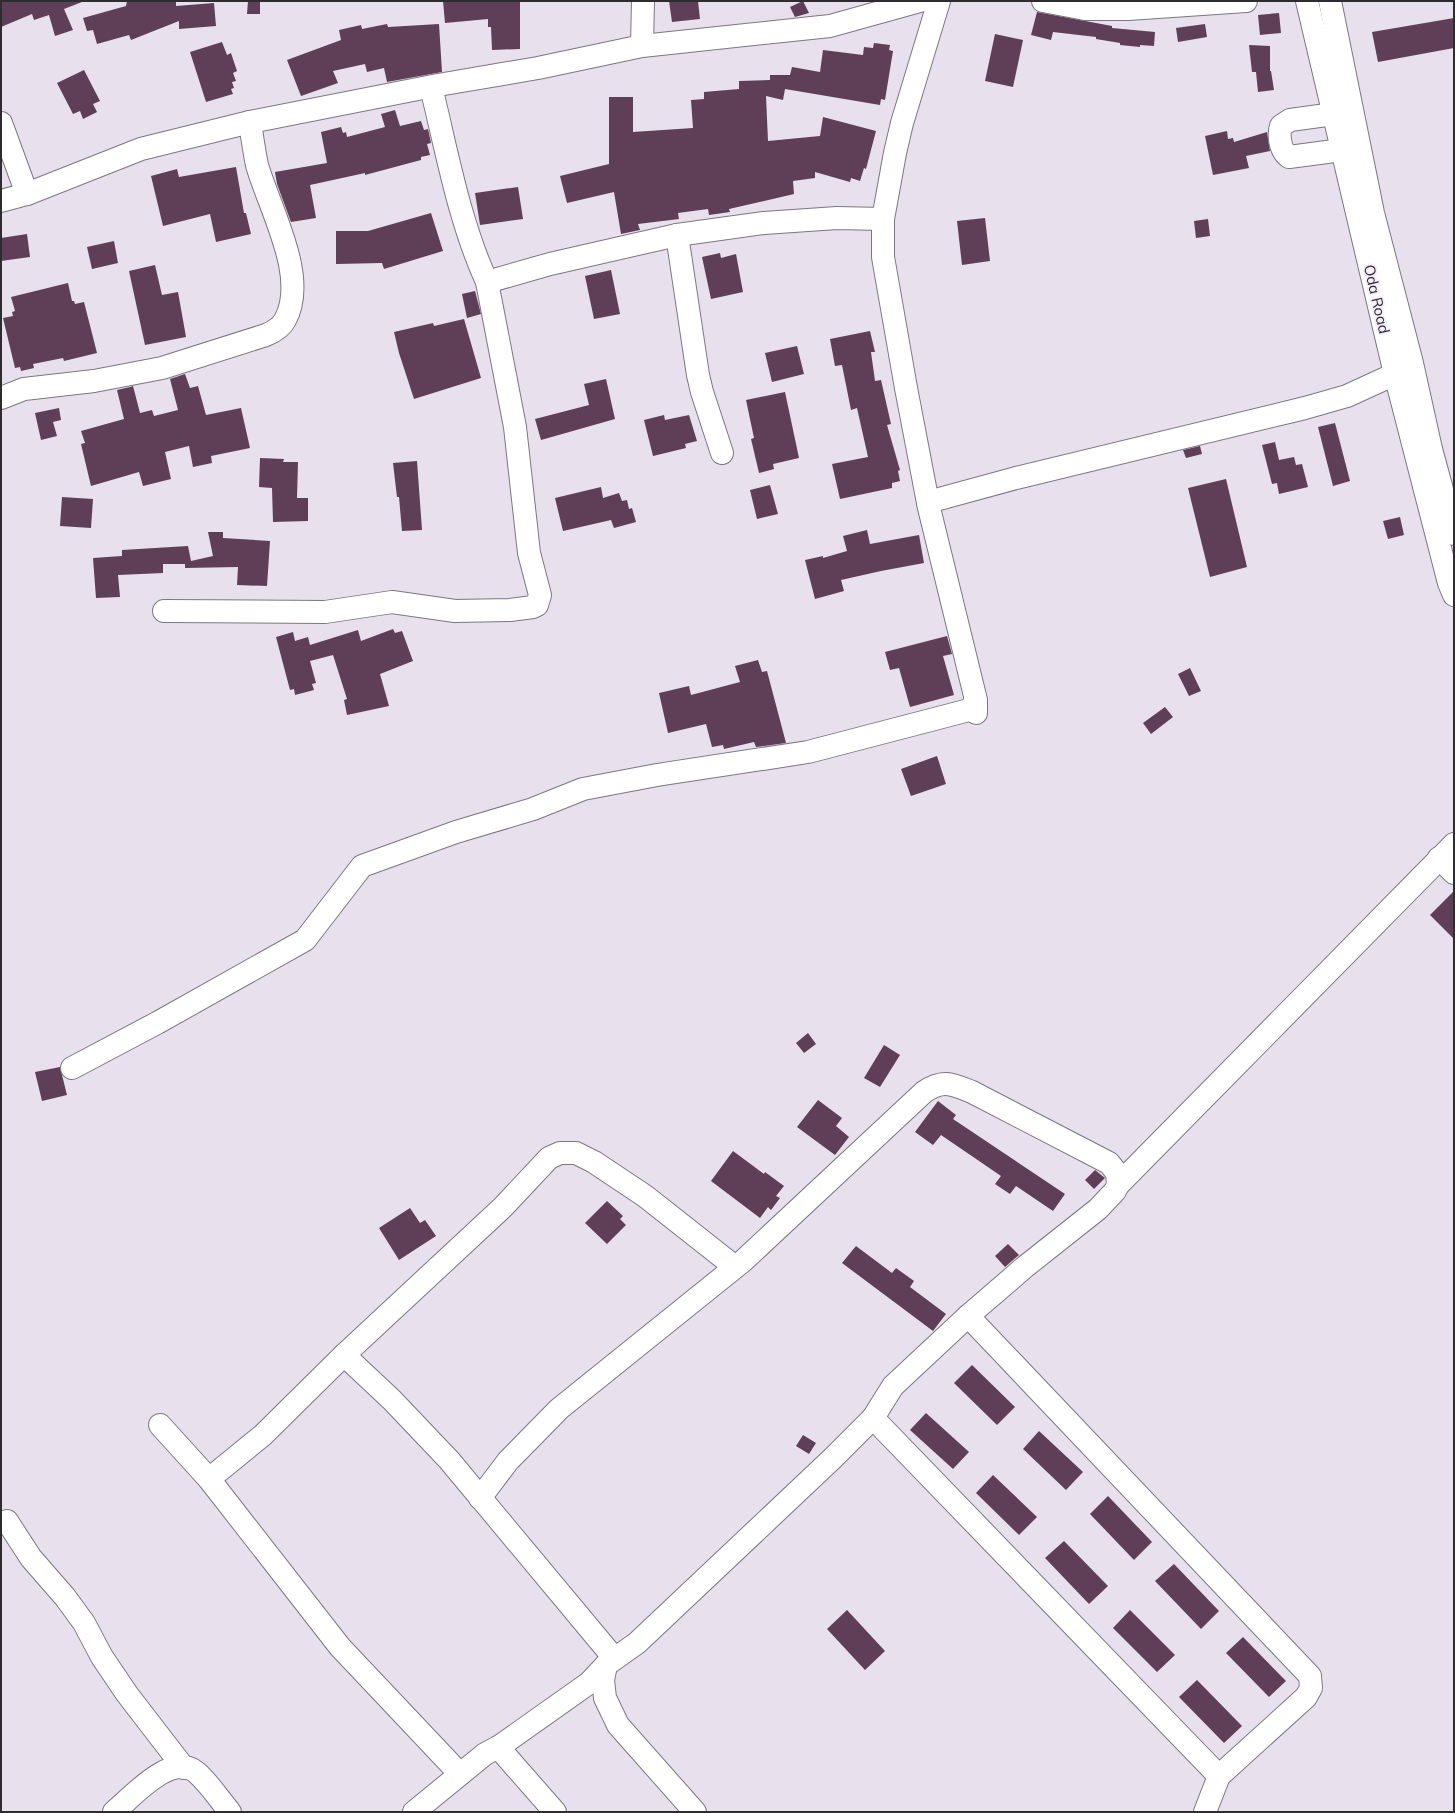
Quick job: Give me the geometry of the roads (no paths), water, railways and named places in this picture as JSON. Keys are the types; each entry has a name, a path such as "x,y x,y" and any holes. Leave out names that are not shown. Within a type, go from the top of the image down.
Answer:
{"street":[{"path":"642,46 643,1"},
{"path":"1,201 27,194 141,149 250,122 538,68 642,46 830,26 920,1"},
{"path":"72,1068 157,1023 305,940 362,866 456,832 533,809 583,788 808,752 969,710 975,703 976,713 976,700 928,502 883,257 883,219 902,122 939,1"},
{"path":"1042,1 1085,9 1128,9 1246,1"},
{"name":"Oda Road","path":"1307,1 1395,374 1449,583 1454,595"},
{"name":"Oda Road","path":"1330,1 1373,213 1412,363 1431,449 1454,534"},
{"path":"164,611 325,612 392,602 455,611 510,610 533,607 537,605 540,595 529,553 515,427 487,282 478,263 460,202 431,87"},
{"path":"1334,114 1290,120 1281,126 1280,139 1285,153 1289,157 1342,150"},
{"path":"1,398 24,389 94,381 162,368 266,336 277,329 285,320 292,298 289,256 257,165 250,122"},
{"path":"1,123 27,194"},
{"path":"487,282 550,264 677,235 772,223 837,218 883,219"},
{"path":"677,235 698,375 722,453"},
{"path":"928,502 1016,478 1305,408 1347,396 1395,374"},
{"path":"414,1812 485,1754 500,1746 589,1683 610,1662 636,1643 678,1605 834,1458 873,1418 893,1386 968,1316 1026,1266 1098,1209 1115,1191 1118,1184 1449,858"},
{"path":"480,1498 508,1461 559,1409 735,1267 924,1092 935,1084 953,1085 972,1092 1109,1163 1117,1173 1118,1184"},
{"path":"209,1479 263,1435 344,1355 503,1207 549,1158 565,1152 576,1153 594,1162 644,1196 735,1267"},
{"path":"968,1316 1310,1676 1311,1688 1306,1697 1219,1776 1205,1812"},
{"path":"344,1355 397,1405 449,1460 610,1662"},
{"path":"873,1418 1219,1776"},
{"path":"160,1425 209,1479 340,1647 460,1774"},
{"path":"7,1521 30,1558 65,1597 84,1623 102,1657 127,1694 184,1768"},
{"path":"610,1662 603,1680 604,1698 618,1725 695,1812"},
{"path":"500,1746 505,1755 555,1812"},
{"path":"114,1812 159,1774 178,1766 195,1771 230,1812"}]}
